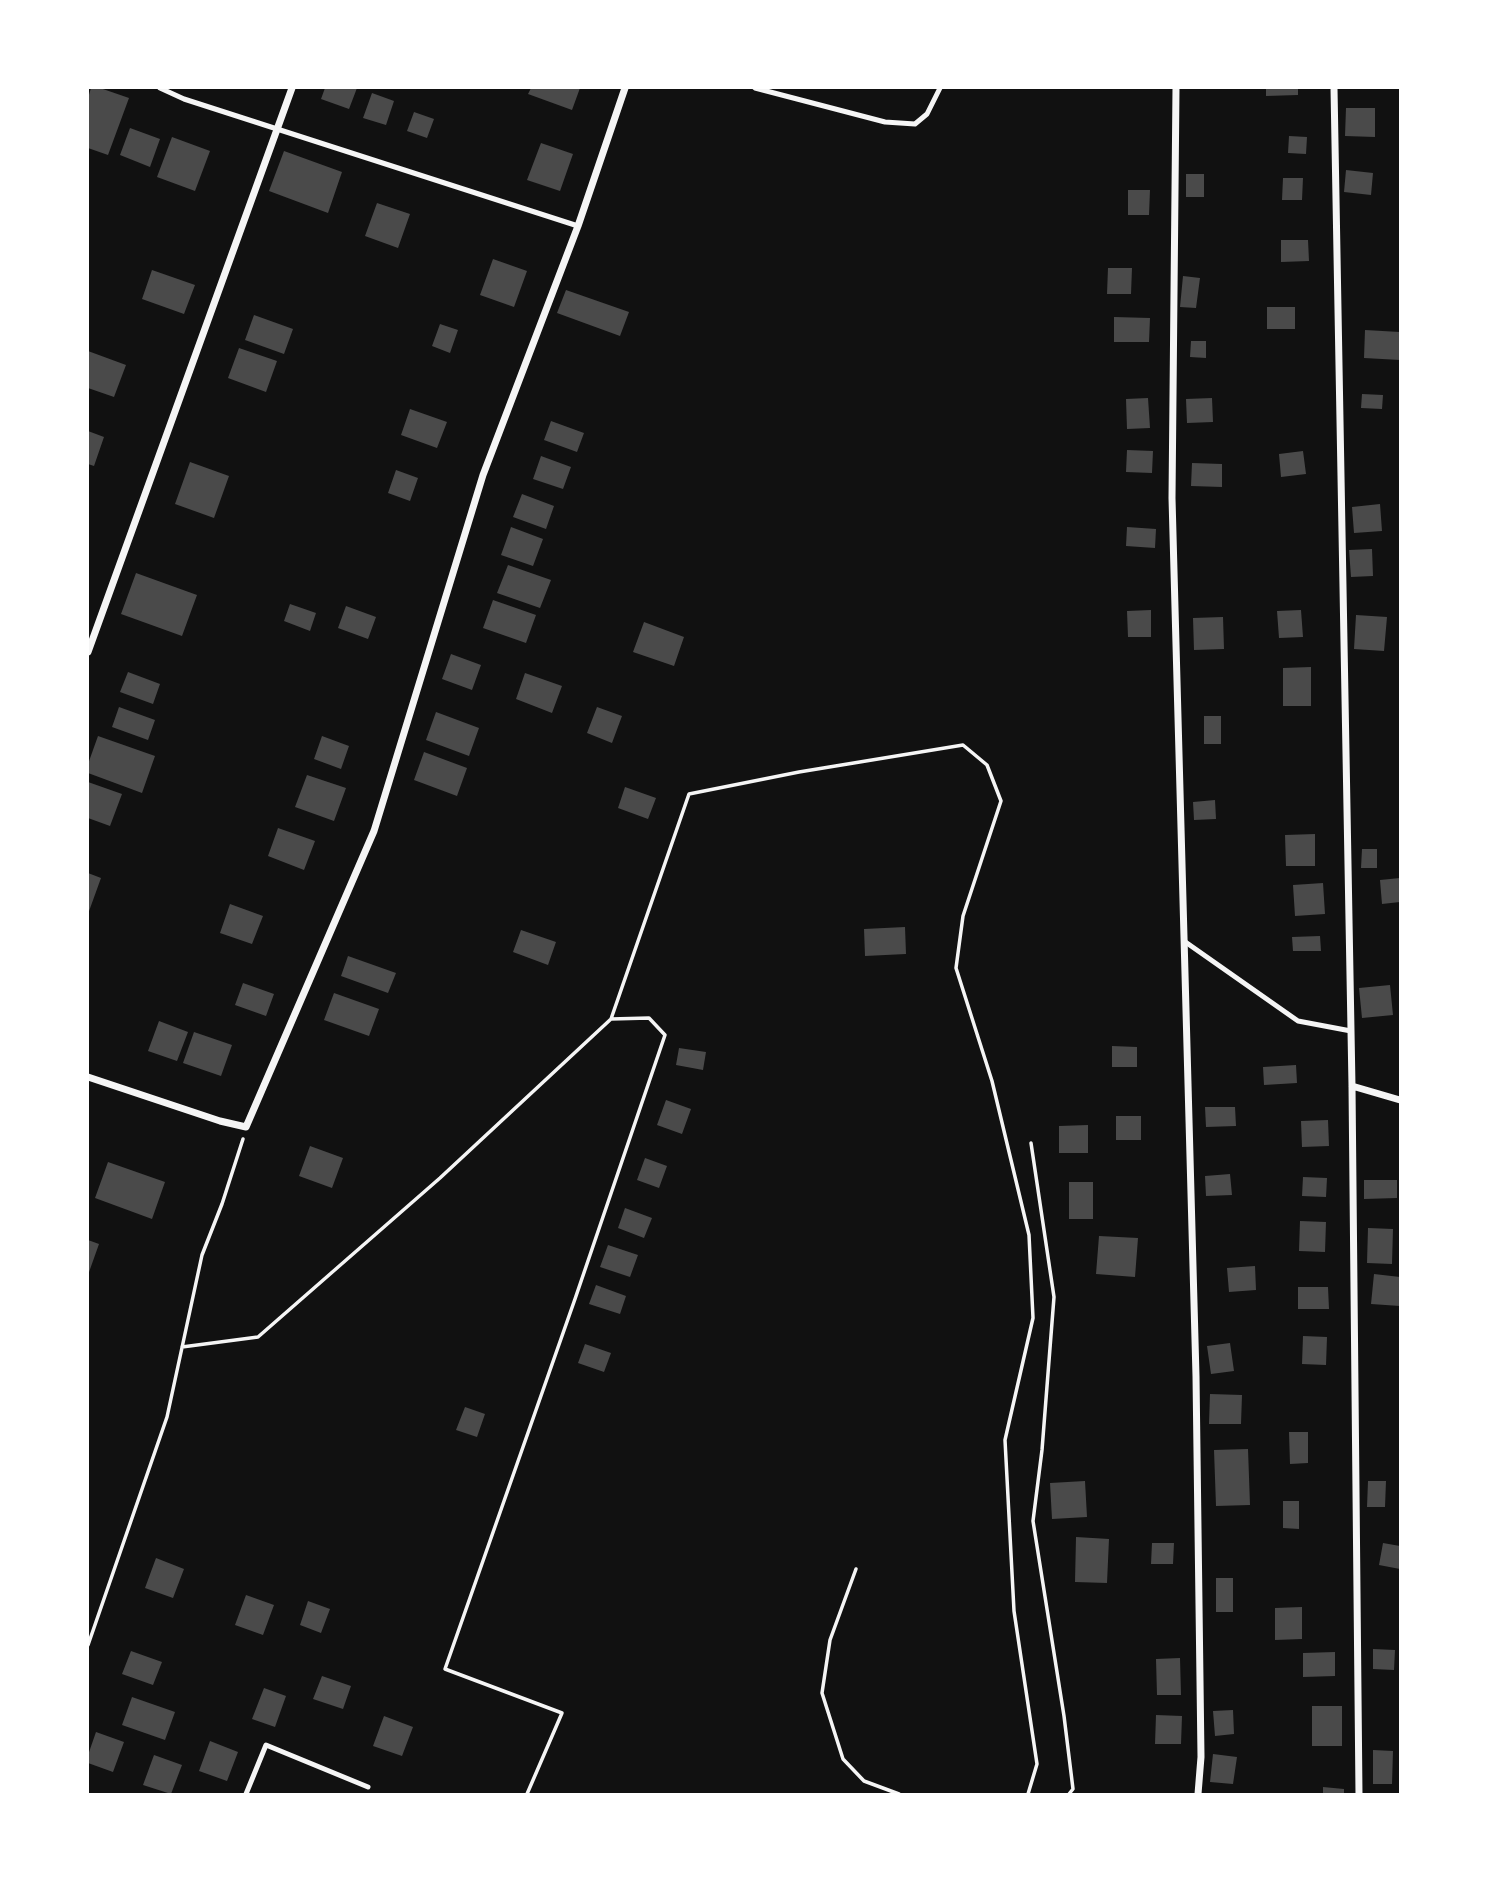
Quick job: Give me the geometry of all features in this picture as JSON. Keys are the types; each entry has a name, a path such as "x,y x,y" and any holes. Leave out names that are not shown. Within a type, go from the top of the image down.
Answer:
{"street":[{"path":"88,652 292,88"},
{"path":"88,1077 220,1121 246,1127 374,831 483,475 578,226 625,88"},
{"path":"1176,88 1172,498 1196,1376 1202,1756 1198,1794"},
{"path":"1335,88 1352,1086 1359,1794"},
{"path":"1352,1086 1401,1100"}],"lane":[{"path":"160,88 184,99 578,226"},
{"path":"755,88 885,122 915,124 927,114 940,88"},
{"path":"1184,941 1298,1021 1351,1031"},
{"path":"246,1794 266,1745 369,1787"}],"path":[{"path":"182,1347 258,1337 440,1178 611,1019 689,794 799,772 963,745 987,765 1001,801 963,916 956,968 992,1081 1029,1235 1033,1318 1005,1440 1014,1611 1037,1764 1028,1794"},
{"path":"527,1794 562,1713 445,1669 665,1035 649,1018 611,1019"},
{"path":"88,1645 167,1417 202,1255 222,1204 246,1127"},
{"path":"1031,1143 1054,1297 1042,1450 1033,1521 1064,1716 1073,1789 1069,1794"},
{"path":"856,1569 830,1640 822,1693 843,1759 864,1781 899,1794"}],"building":[{"path":"91,88 100,88 129,98 108,155 88,148 88,98"},
{"path":"325,88 357,88 349,109 321,99"},
{"path":"531,88 580,88 572,110 528,94"},
{"path":"1266,88 1298,88 1298,95 1266,96"},
{"path":"372,93 394,101 386,125 363,118"},
{"path":"1346,108 1375,108 1375,137 1345,136"},
{"path":"414,112 434,119 427,138 407,131"},
{"path":"130,128 160,139 150,167 120,155"},
{"path":"1289,136 1307,137 1306,154 1288,153"},
{"path":"172,137 210,151 195,191 157,177"},
{"path":"541,143 573,154 560,191 527,180"},
{"path":"284,151 342,172 328,213 269,191"},
{"path":"1346,170 1373,173 1371,195 1344,192"},
{"path":"1186,174 1204,174 1204,197 1186,197"},
{"path":"1283,178 1303,178 1302,200 1282,200"},
{"path":"1128,190 1150,190 1149,215 1128,215"},
{"path":"377,203 410,214 398,248 365,236"},
{"path":"1281,240 1308,240 1309,261 1281,262"},
{"path":"493,259 527,271 514,307 480,295"},
{"path":"1108,268 1132,268 1131,294 1107,294"},
{"path":"152,270 195,285 184,314 142,299"},
{"path":"1183,276 1200,278 1196,308 1180,307"},
{"path":"566,290 629,312 620,336 557,313"},
{"path":"1267,307 1295,307 1295,329 1267,329"},
{"path":"254,315 293,329 284,354 245,340"},
{"path":"1114,317 1150,318 1149,342 1114,342"},
{"path":"440,324 458,330 450,353 432,346"},
{"path":"1365,330 1400,332 1400,360 1364,358"},
{"path":"1191,341 1206,341 1206,358 1190,357"},
{"path":"239,348 277,361 266,392 228,378"},
{"path":"88,351 126,365 114,397 88,388"},
{"path":"1362,394 1383,395 1382,409 1361,408"},
{"path":"1148,398 1150,428 1127,429 1126,399"},
{"path":"1212,398 1213,422 1187,423 1186,399"},
{"path":"410,409 447,422 437,448 401,435"},
{"path":"551,421 584,433 577,452 544,440"},
{"path":"88,431 104,437 94,466 88,464"},
{"path":"1127,450 1153,451 1152,473 1126,472"},
{"path":"1303,451 1306,474 1281,477 1279,454"},
{"path":"541,456 571,467 563,489 533,479"},
{"path":"190,462 229,476 214,518 175,504"},
{"path":"1192,463 1222,464 1222,487 1191,486"},
{"path":"396,470 418,478 410,501 388,493"},
{"path":"522,494 554,506 546,529 513,517"},
{"path":"1380,504 1382,531 1354,533 1352,507"},
{"path":"511,527 543,539 533,566 501,555"},
{"path":"1127,527 1156,529 1155,548 1126,546"},
{"path":"1372,549 1373,576 1351,577 1349,550"},
{"path":"508,565 551,580 540,608 497,593"},
{"path":"136,573 197,595 182,636 121,614"},
{"path":"493,600 536,615 526,643 483,628"},
{"path":"290,604 316,613 310,631 284,621"},
{"path":"346,606 376,617 368,639 338,628"},
{"path":"1151,610 1151,637 1128,637 1127,611"},
{"path":"1301,610 1303,637 1279,638 1277,611"},
{"path":"1356,615 1387,617 1384,651 1354,649"},
{"path":"1223,617 1224,649 1194,650 1193,618"},
{"path":"644,622 684,637 674,666 633,652"},
{"path":"451,654 481,665 472,690 442,679"},
{"path":"1311,667 1311,706 1283,706 1283,668"},
{"path":"128,672 160,684 153,704 120,692"},
{"path":"525,673 562,686 552,713 516,699"},
{"path":"119,707 155,720 148,740 112,727"},
{"path":"597,707 622,716 612,743 587,733"},
{"path":"436,712 479,728 469,756 426,740"},
{"path":"1204,716 1221,716 1221,744 1204,744"},
{"path":"98,736 155,756 142,793 88,773 88,764"},
{"path":"322,736 349,746 341,769 314,759"},
{"path":"424,752 467,768 457,796 414,780"},
{"path":"307,775 346,788 334,821 295,807"},
{"path":"88,782 122,794 110,826 88,818"},
{"path":"625,787 656,798 648,819 618,808"},
{"path":"1215,800 1216,819 1194,820 1193,802"},
{"path":"278,828 315,841 304,870 268,856"},
{"path":"1315,834 1315,866 1286,866 1285,835"},
{"path":"1362,849 1377,849 1377,868 1361,868"},
{"path":"88,873 101,878 88,914"},
{"path":"1400,878 1400,902 1382,904 1380,880"},
{"path":"1323,883 1325,914 1295,916 1293,885"},
{"path":"230,904 263,916 252,944 220,933"},
{"path":"905,927 906,954 865,956 864,929"},
{"path":"521,930 556,942 548,965 513,952"},
{"path":"1320,936 1321,951 1293,951 1292,937"},
{"path":"348,956 396,973 388,993 341,976"},
{"path":"243,983 274,994 266,1016 235,1005"},
{"path":"1390,985 1393,1015 1362,1018 1359,988"},
{"path":"334,993 379,1009 369,1036 324,1020"},
{"path":"159,1021 188,1032 177,1061 148,1051"},
{"path":"194,1032 232,1045 221,1076 183,1063"},
{"path":"1112,1046 1137,1047 1137,1067 1112,1067"},
{"path":"679,1048 706,1052 703,1070 676,1065"},
{"path":"1296,1065 1297,1083 1264,1085 1263,1067"},
{"path":"666,1100 691,1109 682,1134 657,1125"},
{"path":"1205,1107 1235,1107 1236,1126 1206,1127"},
{"path":"1116,1116 1141,1116 1141,1140 1116,1140"},
{"path":"1328,1120 1329,1146 1302,1147 1301,1121"},
{"path":"1088,1125 1088,1153 1059,1153 1059,1126"},
{"path":"310,1146 343,1158 332,1188 299,1176"},
{"path":"645,1158 667,1166 659,1188 637,1180"},
{"path":"108,1162 165,1182 152,1219 95,1198"},
{"path":"1230,1174 1232,1195 1206,1196 1205,1176"},
{"path":"1303,1177 1327,1178 1326,1197 1302,1196"},
{"path":"1364,1180 1397,1180 1397,1198 1364,1199"},
{"path":"1069,1182 1093,1182 1093,1219 1069,1219"},
{"path":"625,1208 652,1218 644,1238 618,1228"},
{"path":"1300,1221 1326,1222 1325,1252 1299,1251"},
{"path":"1368,1228 1393,1229 1392,1264 1367,1263"},
{"path":"1099,1236 1138,1238 1135,1277 1096,1274"},
{"path":"88,1240 99,1244 88,1275"},
{"path":"608,1245 638,1255 630,1277 600,1267"},
{"path":"1255,1266 1256,1290 1229,1292 1227,1268"},
{"path":"1374,1274 1400,1277 1400,1306 1371,1304"},
{"path":"596,1285 626,1296 620,1314 589,1304"},
{"path":"1298,1287 1328,1287 1329,1309 1298,1309"},
{"path":"1303,1336 1327,1337 1326,1365 1302,1364"},
{"path":"1230,1343 1234,1371 1211,1374 1207,1346"},
{"path":"585,1344 611,1353 604,1372 578,1363"},
{"path":"1210,1394 1242,1395 1241,1424 1209,1424"},
{"path":"465,1407 485,1414 477,1437 456,1430"},
{"path":"1289,1432 1308,1432 1308,1463 1290,1464"},
{"path":"1248,1449 1250,1505 1216,1506 1214,1450"},
{"path":"1085,1481 1087,1517 1052,1519 1050,1483"},
{"path":"1368,1481 1386,1481 1385,1507 1367,1507"},
{"path":"1283,1501 1299,1501 1299,1529 1283,1528"},
{"path":"1076,1537 1109,1539 1107,1583 1075,1582"},
{"path":"1152,1543 1174,1543 1173,1564 1151,1564"},
{"path":"1383,1543 1400,1546 1400,1569 1379,1565"},
{"path":"156,1558 184,1569 173,1598 145,1588"},
{"path":"1216,1578 1233,1578 1233,1612 1216,1612"},
{"path":"246,1595 274,1605 263,1635 235,1625"},
{"path":"308,1601 330,1609 321,1633 300,1625"},
{"path":"1302,1607 1302,1639 1275,1640 1275,1608"},
{"path":"1373,1649 1395,1650 1394,1670 1373,1669"},
{"path":"131,1651 162,1662 153,1685 122,1674"},
{"path":"1335,1652 1335,1676 1303,1677 1303,1653"},
{"path":"1180,1658 1181,1695 1157,1695 1156,1659"},
{"path":"322,1676 351,1686 343,1709 313,1699"},
{"path":"264,1688 286,1696 275,1727 252,1719"},
{"path":"132,1697 175,1712 165,1740 122,1725"},
{"path":"1312,1706 1342,1706 1342,1746 1312,1746"},
{"path":"1233,1710 1234,1734 1215,1736 1213,1711"},
{"path":"1156,1715 1182,1716 1181,1744 1155,1744"},
{"path":"384,1716 413,1727 402,1756 373,1746"},
{"path":"96,1732 124,1742 113,1772 88,1763"},
{"path":"210,1741 238,1752 227,1781 199,1771"},
{"path":"1373,1750 1393,1751 1392,1784 1373,1784"},
{"path":"1213,1754 1237,1757 1233,1784 1210,1782"},
{"path":"154,1755 182,1765 171,1794 143,1785"},
{"path":"1323,1787 1344,1789 1344,1794 1323,1794"}]}
